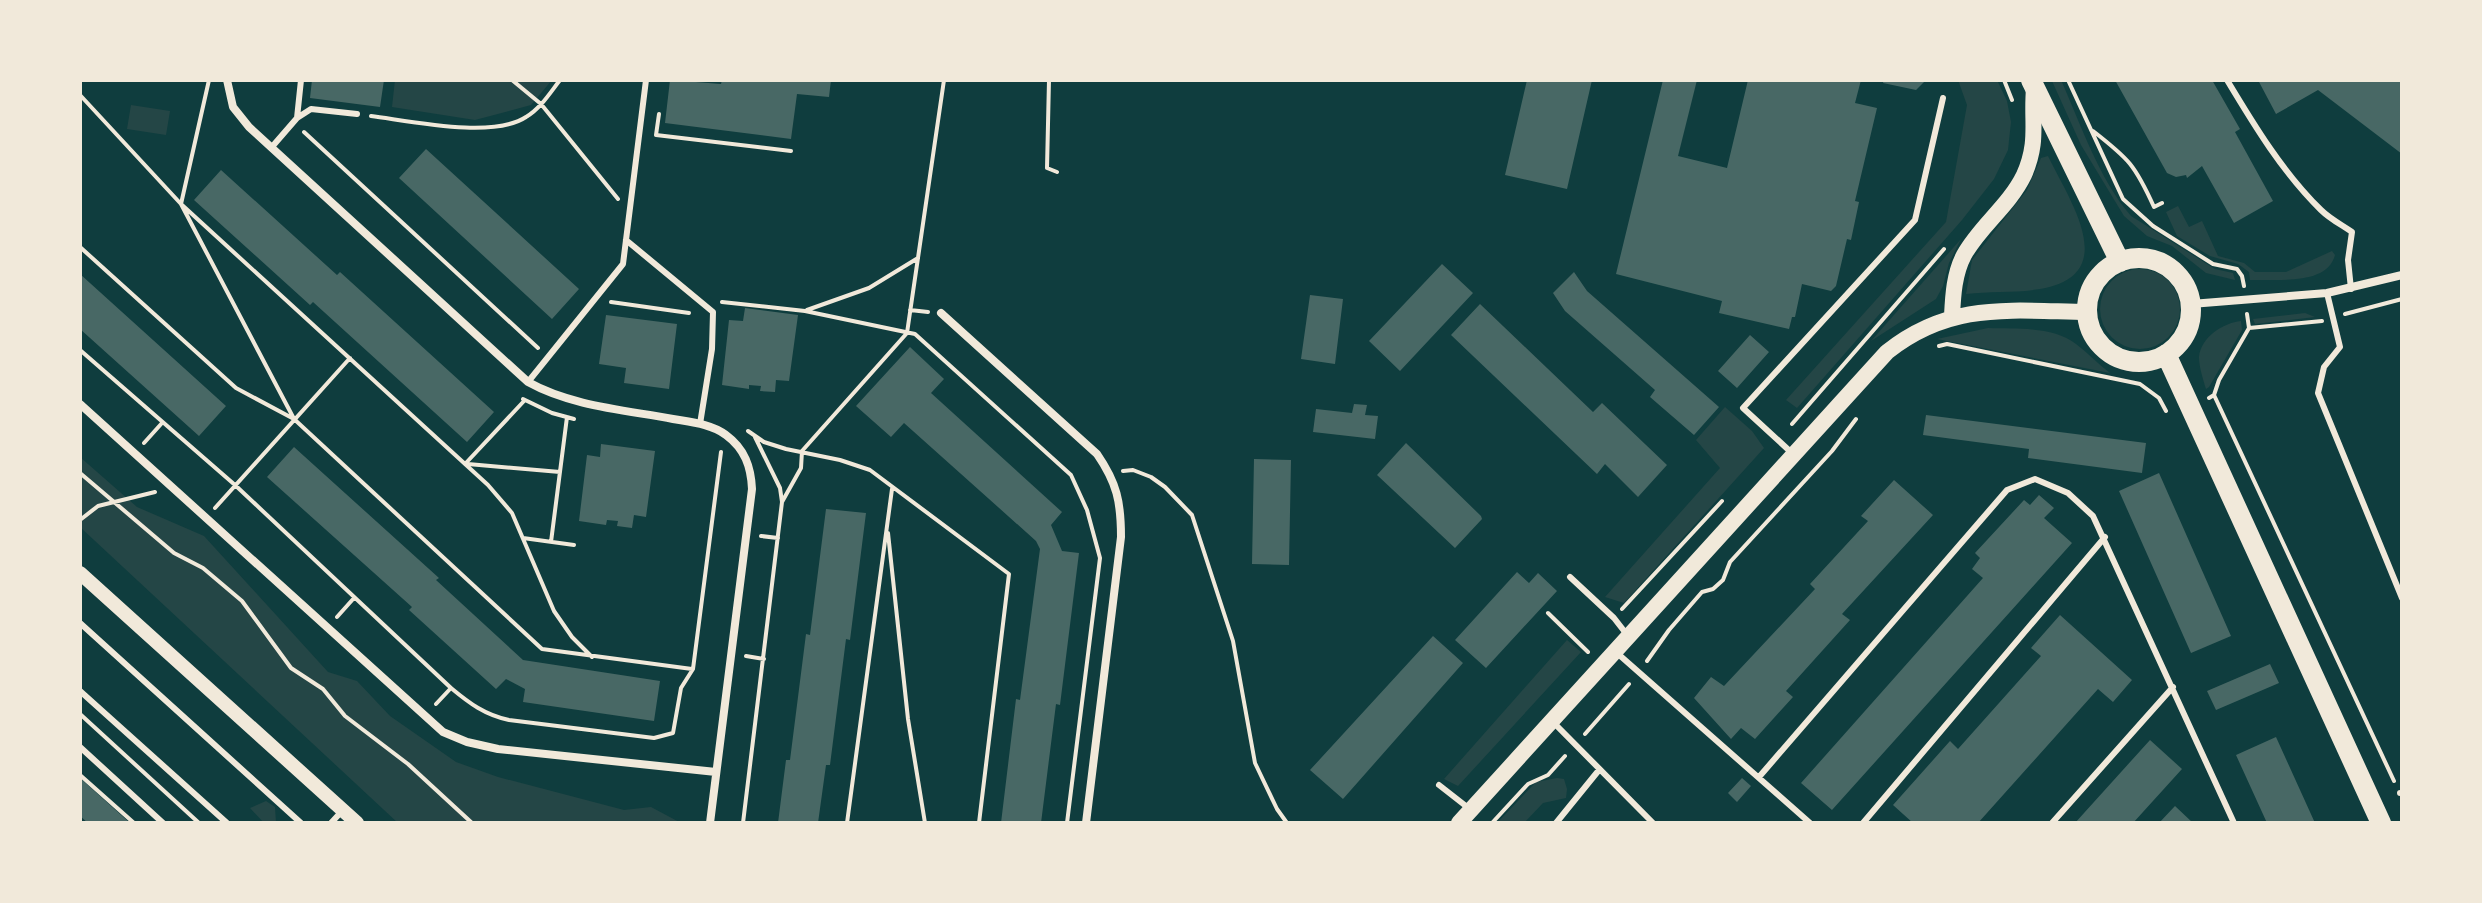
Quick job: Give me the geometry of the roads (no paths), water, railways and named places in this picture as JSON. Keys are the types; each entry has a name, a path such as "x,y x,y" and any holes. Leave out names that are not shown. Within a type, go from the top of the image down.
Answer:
{"main road":[{"path":"2032,84 2120,262"},
{"path":"1952,316 1955,284 1964,255 2006,203 2029,161 2035,131 2032,84"},
{"path":"2141,258 2166,265 2181,278 2191,304 2188,328 2178,344 2166,354 2142,361 2113,354 2096,338 2088,312 2090,294 2098,279 2120,262 2141,258"},
{"path":"1459,823 1887,352 1924,327 1952,316 2005,311 2088,312"},
{"path":"2166,354 2381,823"}],"street":[{"path":"227,80 233,107 249,127 528,382 568,399 700,424 724,433 739,447 752,480 710,823"},
{"path":"2191,304 2327,293 2402,275"},
{"path":"941,313 1097,454 1115,483 1121,511 1121,537 1086,823"},
{"path":"80,404 443,732 467,742 498,749 716,772"},
{"path":"80,573 357,823"}],"lane":[{"path":"295,120 301,80"},
{"path":"528,382 623,264 646,80"},
{"path":"2227,80 2259,133 2322,212 2352,232 2348,260 2351,289"},
{"path":"1793,454 1743,408 1915,220 1943,98"},
{"path":"271,148 295,120 311,109 357,114"},
{"path":"626,240 713,312 712,349 700,424"},
{"path":"2327,293 2340,347 2324,367 2318,393 2402,598"},
{"path":"1759,777 2007,490 2035,479 2068,493 2093,516 2234,823"},
{"path":"1863,823 2105,537"},
{"path":"1570,577 1614,618 1628,636"},
{"path":"80,623 301,823"},
{"path":"1614,651 1810,823"},
{"path":"2052,823 2173,687"},
{"path":"80,691 227,823"},
{"path":"1551,721 1653,823"},
{"path":"80,747 163,823"},
{"path":"1556,823 1599,770"},
{"path":"1439,785 1471,810"},
{"path":"331,823 343,810"}]}
